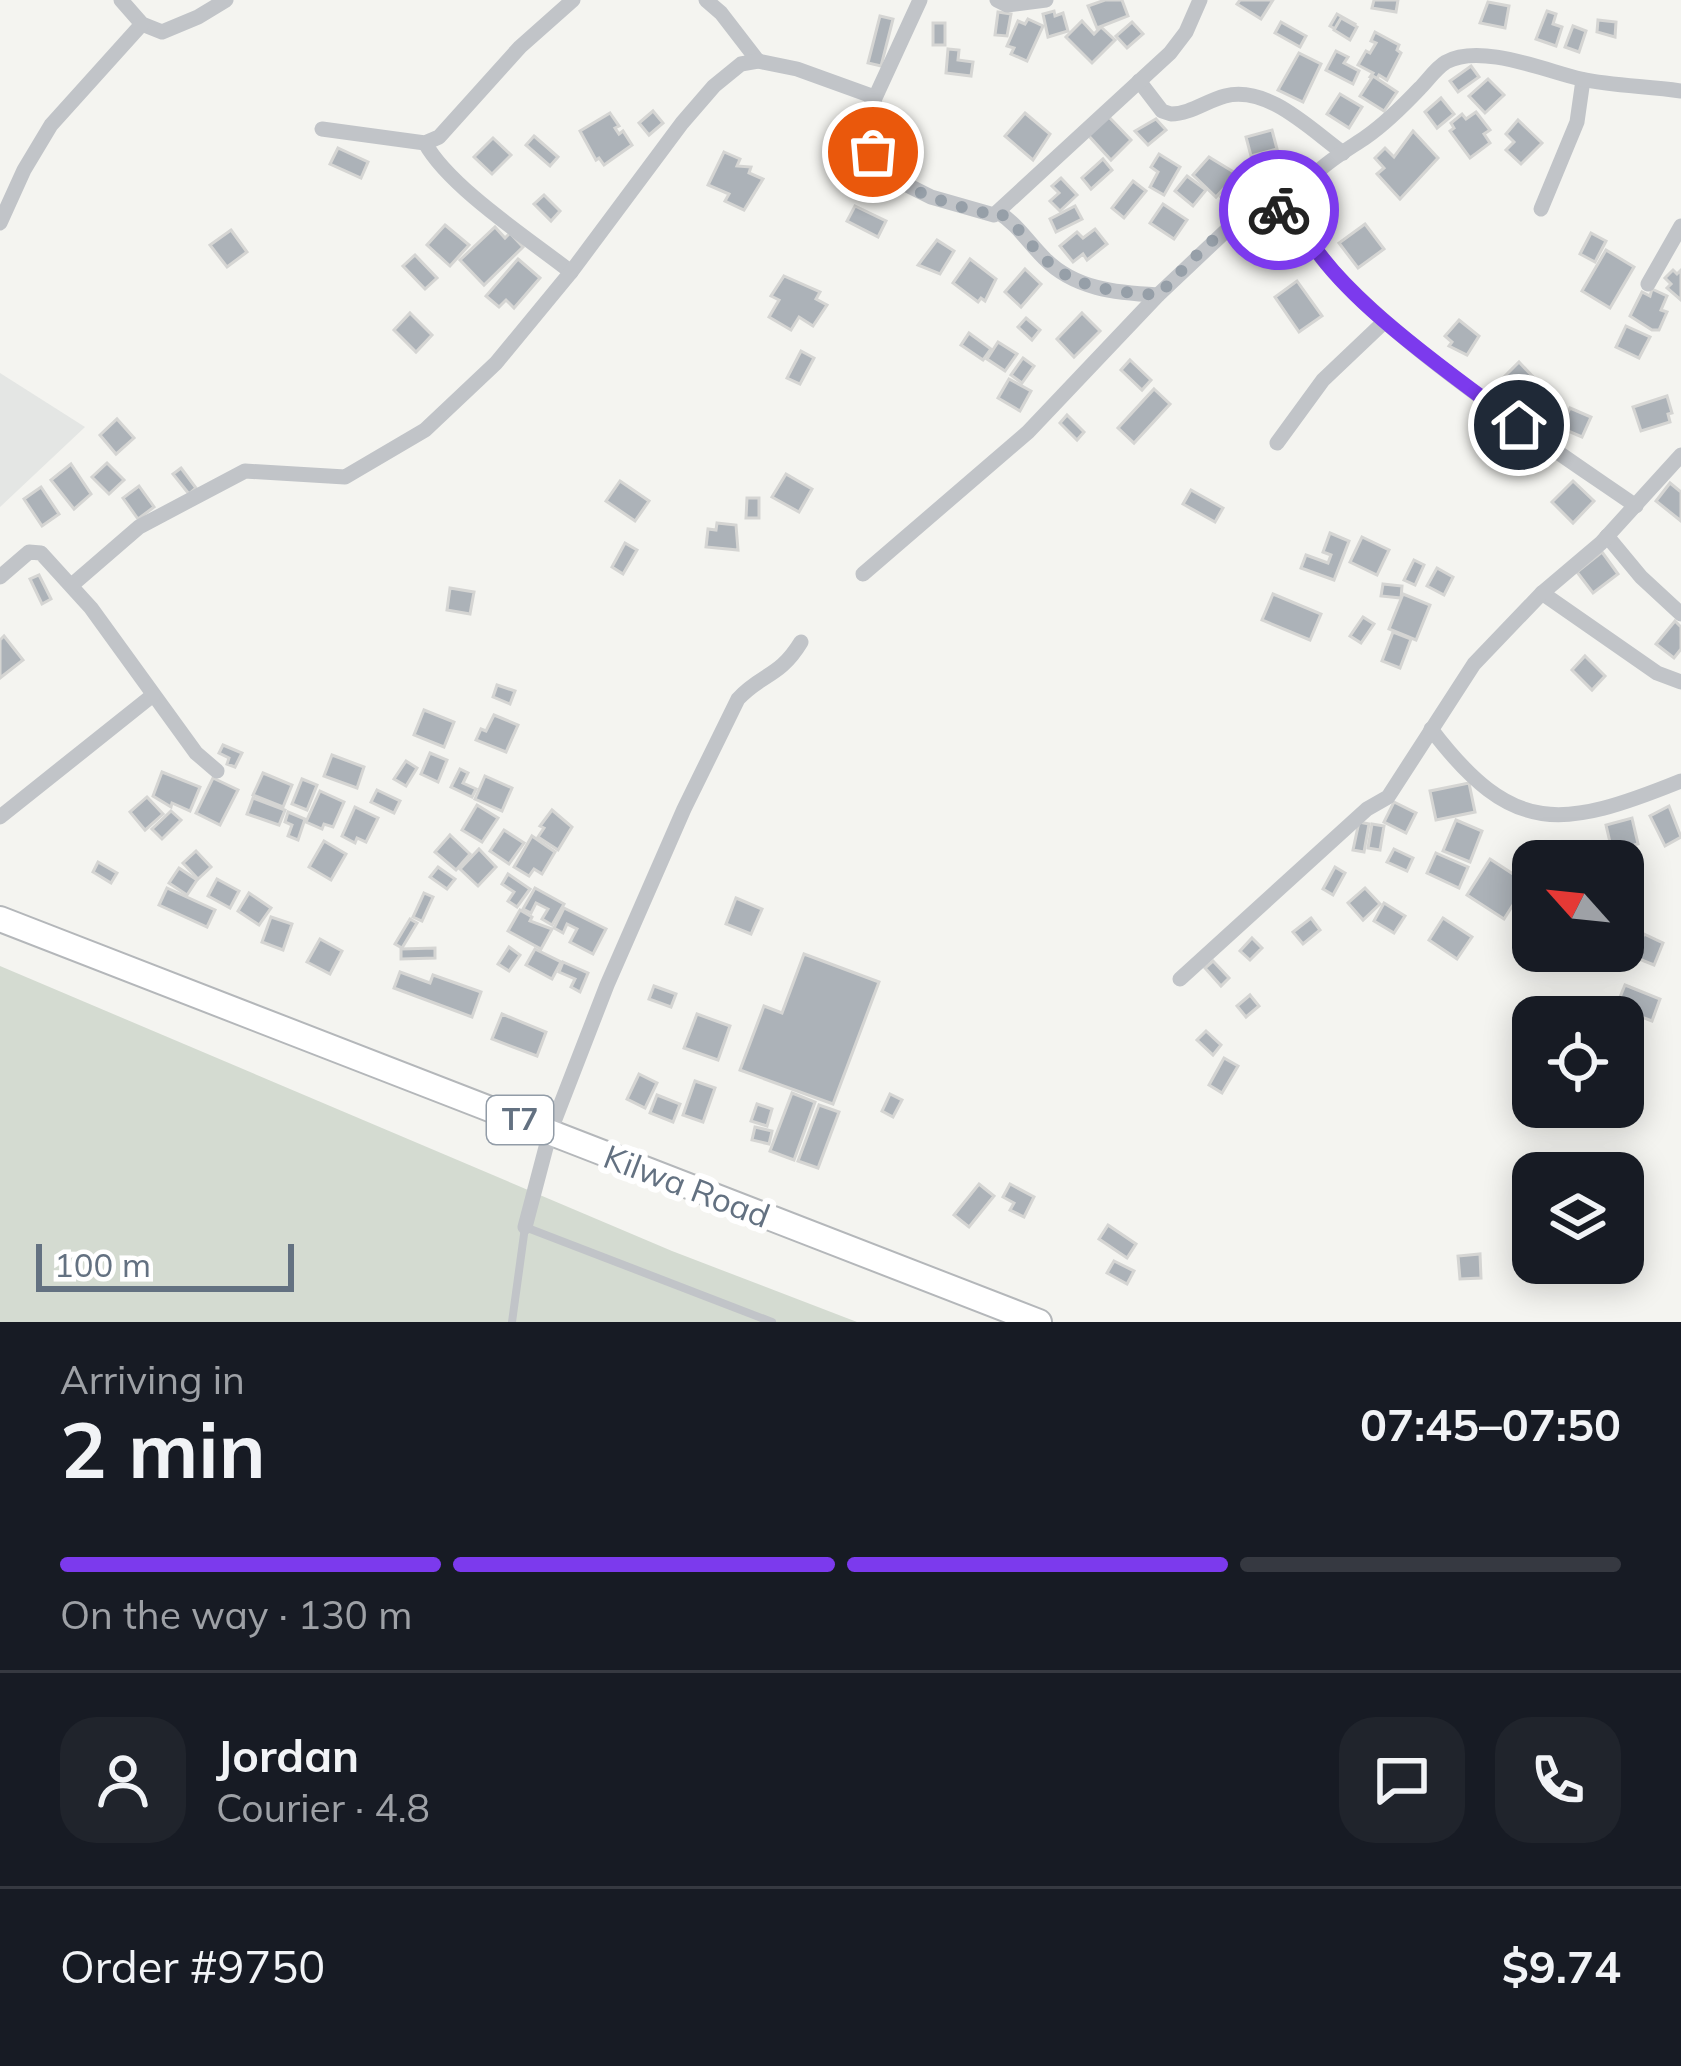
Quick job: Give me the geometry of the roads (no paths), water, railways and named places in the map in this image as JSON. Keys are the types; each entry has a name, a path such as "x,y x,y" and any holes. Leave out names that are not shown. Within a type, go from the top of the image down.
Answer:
{"highway":[{"name":"Kilwa Road","path":"0,919 1040,1322"}],"street":[{"path":"121,0 142,24 168,31 226,0"},
{"path":"322,129 425,143 439,137 520,46 573,0"},
{"path":"706,0 758,61"},
{"path":"920,0 874,100 873,152 885,174 958,207 991,214 1139,81 1186,32 1200,0"},
{"path":"997,0 1007,5 1046,0"},
{"path":"0,223 51,124 142,24"},
{"path":"1636,506 1383,322 1302,231 1297,210 1300,194 1310,180 1381,126 1440,67 1455,59 1491,58 1582,80 1681,91"},
{"path":"73,584 140,527 245,472 335,479 390,452 460,400 571,272 714,86 741,64 758,61 843,83 874,100"},
{"path":"1541,209 1577,122 1582,80"},
{"path":"1139,81 1162,111 1171,114 1230,94 1252,96 1281,108 1343,153"},
{"path":"425,143 454,178 571,272"},
{"path":"863,574 1028,432 1229,227 1248,215 1297,210"},
{"path":"998,212 1017,224 1064,276 1102,289 1158,295"},
{"path":"1648,284 1681,226"},
{"path":"1277,443 1323,380 1383,322"},
{"path":"1180,979 1367,809 1385,800 1474,664 1541,593 1607,536 1681,455"},
{"path":"1607,536 1641,578 1681,614"},
{"path":"0,577 29,552 39,551 73,584 196,753 217,771"},
{"path":"1541,593 1657,673 1681,682"},
{"path":"525,1227 550,1132 607,985 727,720 742,694 786,666 801,642"},
{"path":"0,818 153,695"},
{"path":"1431,729 1461,769 1516,810 1544,815 1590,812 1681,781"}],"lane":[{"path":"512,1322 525,1227 772,1322"}]}
